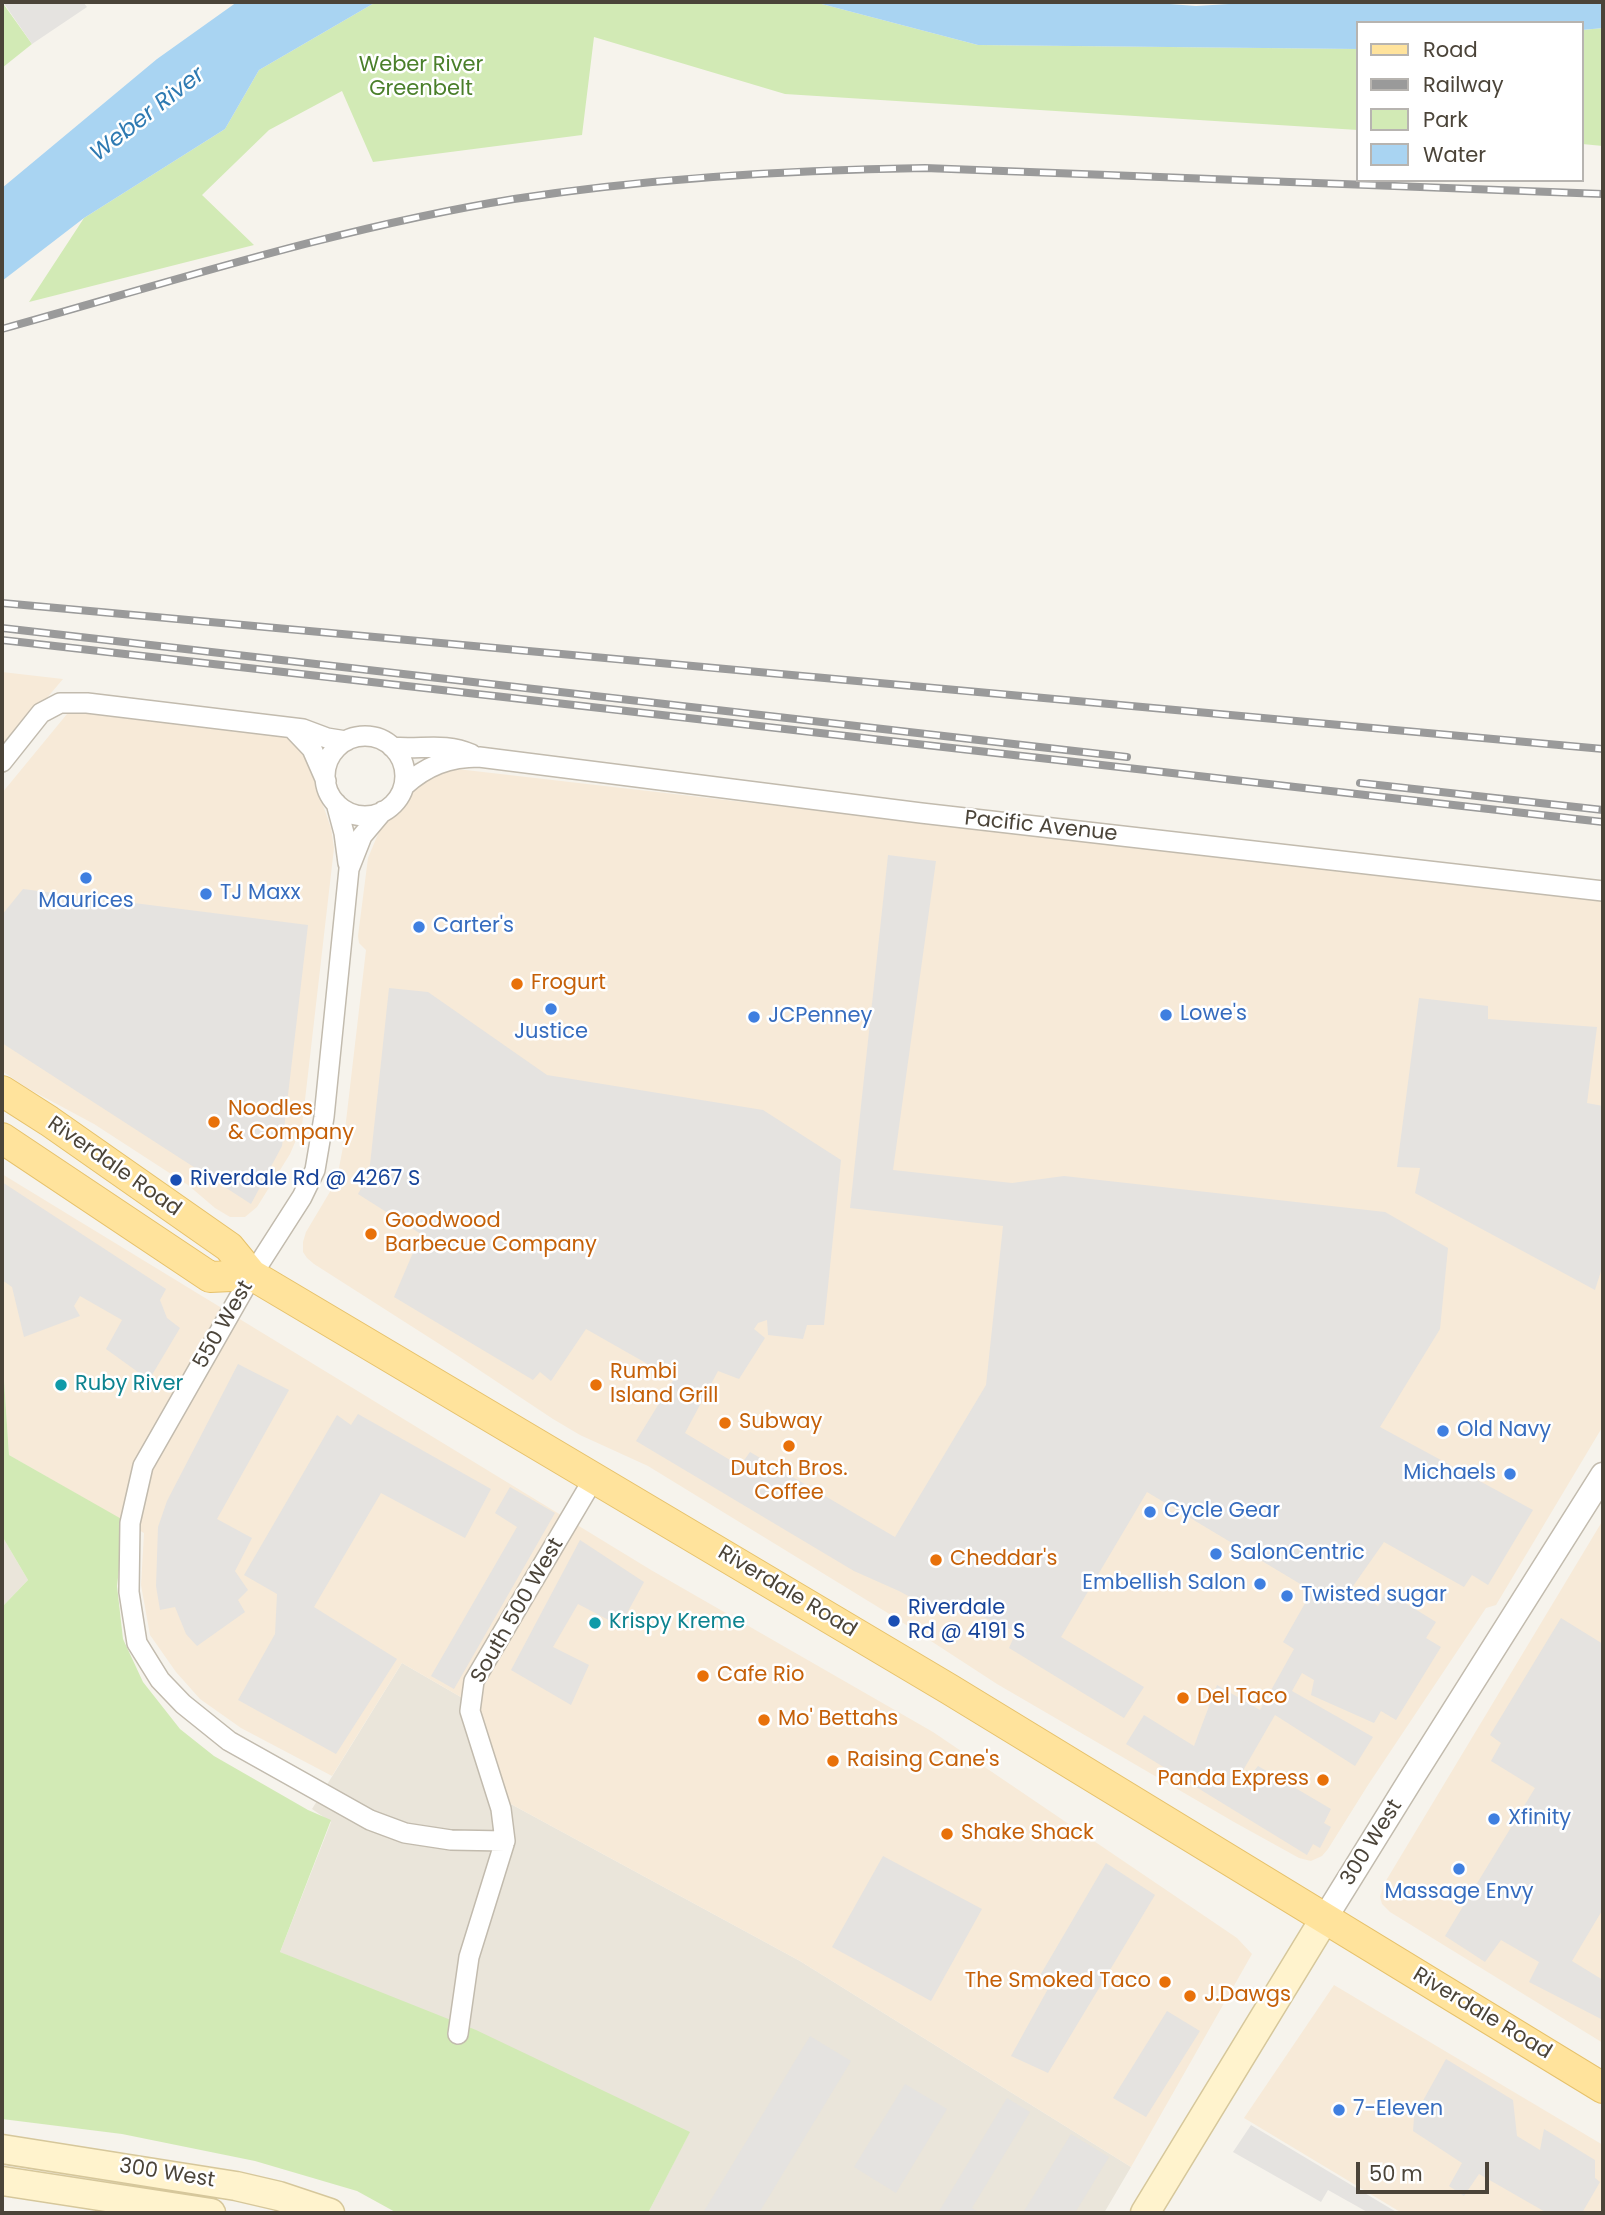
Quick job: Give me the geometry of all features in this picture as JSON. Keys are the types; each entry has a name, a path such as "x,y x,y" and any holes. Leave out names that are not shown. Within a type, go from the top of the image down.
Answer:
{"main road":[{"name":"Riverdale Road","path":"2,1091 225,1244 252,1275 949,1689 1603,2088"},
{"name":"Riverdale Road","path":"2,1138 210,1277 252,1275"},
{"name":"300 West","path":"1145,2213 1325,1918"},
{"name":"300 West","path":"2,2149 226,2184 279,2196 330,2213"},
{"name":"300 West","path":"2,2181 211,2213"}],"street":[{"path":"2,762 41,713 60,703 87,703 303,729 327,738 346,741 368,736 381,739 392,747 402,762 404,786 396,801 383,811 362,836 349,869"},
{"path":"291,728 299,733 312,749 336,803 349,869"},
{"path":"326,783 329,761 336,749 346,741"},
{"name":"Pacific Avenue","path":"392,747 440,746 466,751 479,757"},
{"name":"Pacific Avenue","path":"404,786 421,772 440,763 452,759 479,757 921,813 1603,891"},
{"path":"336,803 346,811 359,815 383,811"},
{"name":"550 West","path":"349,869 319,1156 309,1184 252,1275 143,1466 130,1522 129,1592 137,1643 160,1679 175,1696 229,1741 370,1820 405,1833 451,1840 505,1841"},
{"name":"300 West","path":"1325,1918 1603,1475"},
{"name":"South 500 West","path":"458,2034 469,1958 505,1841 501,1809 470,1711 474,1681 594,1478"}],"shaded area":[{"path":"3,2 83,2 87,7 32,44"},
{"path":"2,672 63,679 2,751"},
{"path":"73,712 296,738 309,765 331,828 334,848 302,1126 290,1154 257,1207 245,1217 230,1217 215,1208 188,1185 94,1124 27,1088 2,1071 2,793 67,714"},
{"path":"457,769 1603,901 1603,1426 1496,1605 1486,1608 1322,1856 1311,1861 1299,1858 997,1684 891,1615 648,1466 580,1435 553,1419 307,1258 303,1252 306,1232 331,1190 338,1173 343,1147 366,950 359,943 358,936 368,858 378,834 407,794 433,772"},
{"path":"888,855 936,861 893,1170 1012,1183 1064,1176 1385,1212 1448,1248 1440,1329 1380,1427 1533,1510 1488,1585 1472,1575 1464,1587 1384,1542 1351,1589 1378,1606 1386,1591 1436,1622 1426,1638 1441,1647 1396,1720 1381,1711 1374,1723 1311,1695 1314,1680 1302,1673 1292,1691 1373,1737 1355,1766 1275,1715 1241,1774 1248,1778 1258,1766 1331,1809 1324,1823 1331,1827 1320,1848 1313,1844 1307,1855 1126,1744 1144,1715 1194,1746 1217,1685 1260,1710 1294,1649 1283,1642 1312,1591 1147,1492 1061,1637 1144,1687 1124,1718 1009,1648 1016,1632 949,1601 940,1613 854,1571 636,1441 674,1379 586,1329 551,1381 540,1372 533,1380 394,1297 421,1234 358,1194 369,1174 389,988 428,992 547,1075 763,1110 841,1160 824,1325 807,1325 803,1339 768,1335 767,1320 758,1323 754,1329 765,1338 739,1379 718,1371 685,1433 740,1466 750,1452 895,1537 986,1385 1003,1226 850,1208"},
{"path":"23,889 308,925 282,1146 251,1204 2,1043 2,915"},
{"path":"1419,998 1488,1006 1488,1019 1597,1027 1587,1103 1603,1106 1603,1270 1595,1290 1415,1193 1420,1168 1397,1167"},
{"path":"2,1174 651,1570 933,1732 1237,1938 1252,1954 1131,2167 800,1961 509,1803 478,1707 402,1663 332,1776 241,1728 200,1699 176,1672 150,1635 141,1585 144,1533 9,1455 2,1350"},
{"path":"2,1182 166,1289 160,1300 167,1318 180,1328 149,1380 106,1349 122,1320 80,1296 74,1306 80,1316 24,1337 12,1287 2,1280"},
{"path":"238,1364 289,1390 217,1519 252,1538 235,1571 248,1590 238,1600 245,1612 197,1646 186,1634 175,1607 160,1610 156,1586 158,1527 167,1501"},
{"path":"358,1414 491,1489 465,1538 381,1493 314,1607 397,1659 336,1754 238,1700 275,1634 277,1594 244,1575 337,1415 351,1425"},
{"path":"510,1487 555,1513 454,1689 431,1676 517,1527 495,1513"},
{"path":"1603,1520 1603,2043 1390,1912 1382,1904 1380,1897 1384,1884"},
{"path":"2,1536 28,1580 2,1607"},
{"path":"580,1540 644,1582 620,1626 578,1604 553,1647 589,1665 571,1705 511,1670"},
{"path":"1561,1618 1603,1644 1603,1909 1572,1961 1603,1980 1603,2020 1529,1982 1539,1962 1501,1940 1485,1962 1445,1936 1535,1788 1491,1761 1501,1743 1490,1735"},
{"path":"402,1663 478,1707 509,1803 800,1961 1131,2167 1104,2213 648,2213 689,2133 280,1952 331,1822 312,1809"},
{"path":"883,1856 982,1909 931,2001 832,1947"},
{"path":"1106,1863 1155,1895 1048,2073 1011,2056 1049,1987 1038,1979"},
{"path":"1334,1985 1603,2145 1603,2213 1402,2213 1244,2118"},
{"path":"1167,2011 1200,2031 1146,2117 1113,2098"},
{"path":"810,2036 851,2061 759,2213 703,2213"},
{"path":"1446,2059 1513,2100 1517,2136 1540,2150 1544,2129 1595,2160 1595,2178 1600,2182 1582,2213 1547,2213 1479,2174 1464,2196 1449,2186 1462,2163 1413,2131 1414,2117"},
{"path":"905,2084 947,2109 896,2193 854,2167"},
{"path":"1007,2098 1030,2112 972,2208 980,2213 938,2213"},
{"path":"1251,2125 1398,2213 1369,2213 1328,2190 1321,2202 1233,2152"},
{"path":"1071,2134 1109,2157 1075,2213 1023,2213"}],"green space":[{"path":"2,2 32,44 2,68"},
{"name":"Weber River Greenbelt","path":"376,2 814,2 978,45 1356,49 1356,130 785,94 594,37 582,135 373,162 342,91 269,130 202,195 254,245 29,302 84,218 225,129 259,70"},
{"path":"1603,28 1603,146 1584,144 1584,30"},
{"path":"2,1350 9,1455 125,1521 117,1586 123,1639 143,1682 180,1729 214,1756 308,1810 331,1820 280,1952 476,2030 690,2132 648,2213 397,2213 357,2191 255,2161 122,2134 2,2119 2,1607 28,1580 2,1536"}],"water":[{"name":"Weber River","path":"237,2 376,2 259,70 225,129 84,218 2,281 2,188 157,59"},
{"path":"814,2 1143,2 1196,6 1262,2 1603,2 1603,28 1584,30 1584,21 1356,21 1356,49 978,45"}],"railway":[{"path":"2,329 256,257 385,225 514,199 668,180 771,173 925,168 1603,194"},
{"path":"2,603 1603,749"},
{"path":"2,628 1127,757"},
{"path":"2,640 1603,822"},
{"path":"1360,783 1603,810"}],"place":[{"name":"Maurices","path":"86,878"},
{"name":"TJ Maxx","path":"206,894"},
{"name":"Carter's","path":"419,927"},
{"name":"Frogurt","path":"517,984"},
{"name":"Justice","path":"551,1009"},
{"name":"Lowe's","path":"1166,1015"},
{"name":"JCPenney","path":"754,1017"},
{"name":"Noodles & Company","path":"214,1122"},
{"name":"Riverdale Rd @ 4267 S","path":"176,1180"},
{"name":"Goodwood Barbecue Company","path":"371,1234"},
{"name":"Ruby River","path":"61,1385"},
{"name":"Rumbi Island Grill","path":"596,1385"},
{"name":"Subway","path":"725,1423"},
{"name":"Old Navy","path":"1443,1431"},
{"name":"Dutch Bros. Coffee","path":"789,1446"},
{"name":"Michaels","path":"1510,1474"},
{"name":"Cycle Gear","path":"1150,1512"},
{"name":"SalonCentric","path":"1216,1554"},
{"name":"Cheddar's","path":"936,1560"},
{"name":"Embellish Salon","path":"1260,1584"},
{"name":"Twisted sugar","path":"1287,1596"},
{"name":"Riverdale Rd @ 4191 S","path":"894,1621"},
{"name":"Krispy Kreme","path":"595,1623"},
{"name":"Cafe Rio","path":"703,1676"},
{"name":"Del Taco","path":"1183,1698"},
{"name":"Mo' Bettahs","path":"764,1720"},
{"name":"Raising Cane's","path":"833,1761"},
{"name":"Panda Express","path":"1323,1780"},
{"name":"Xfinity","path":"1494,1819"},
{"name":"Shake Shack","path":"947,1834"},
{"name":"Massage Envy","path":"1459,1869"},
{"name":"The Smoked Taco","path":"1165,1982"},
{"name":"J.Dawgs","path":"1190,1996"},
{"name":"7-Eleven","path":"1339,2110"}]}
